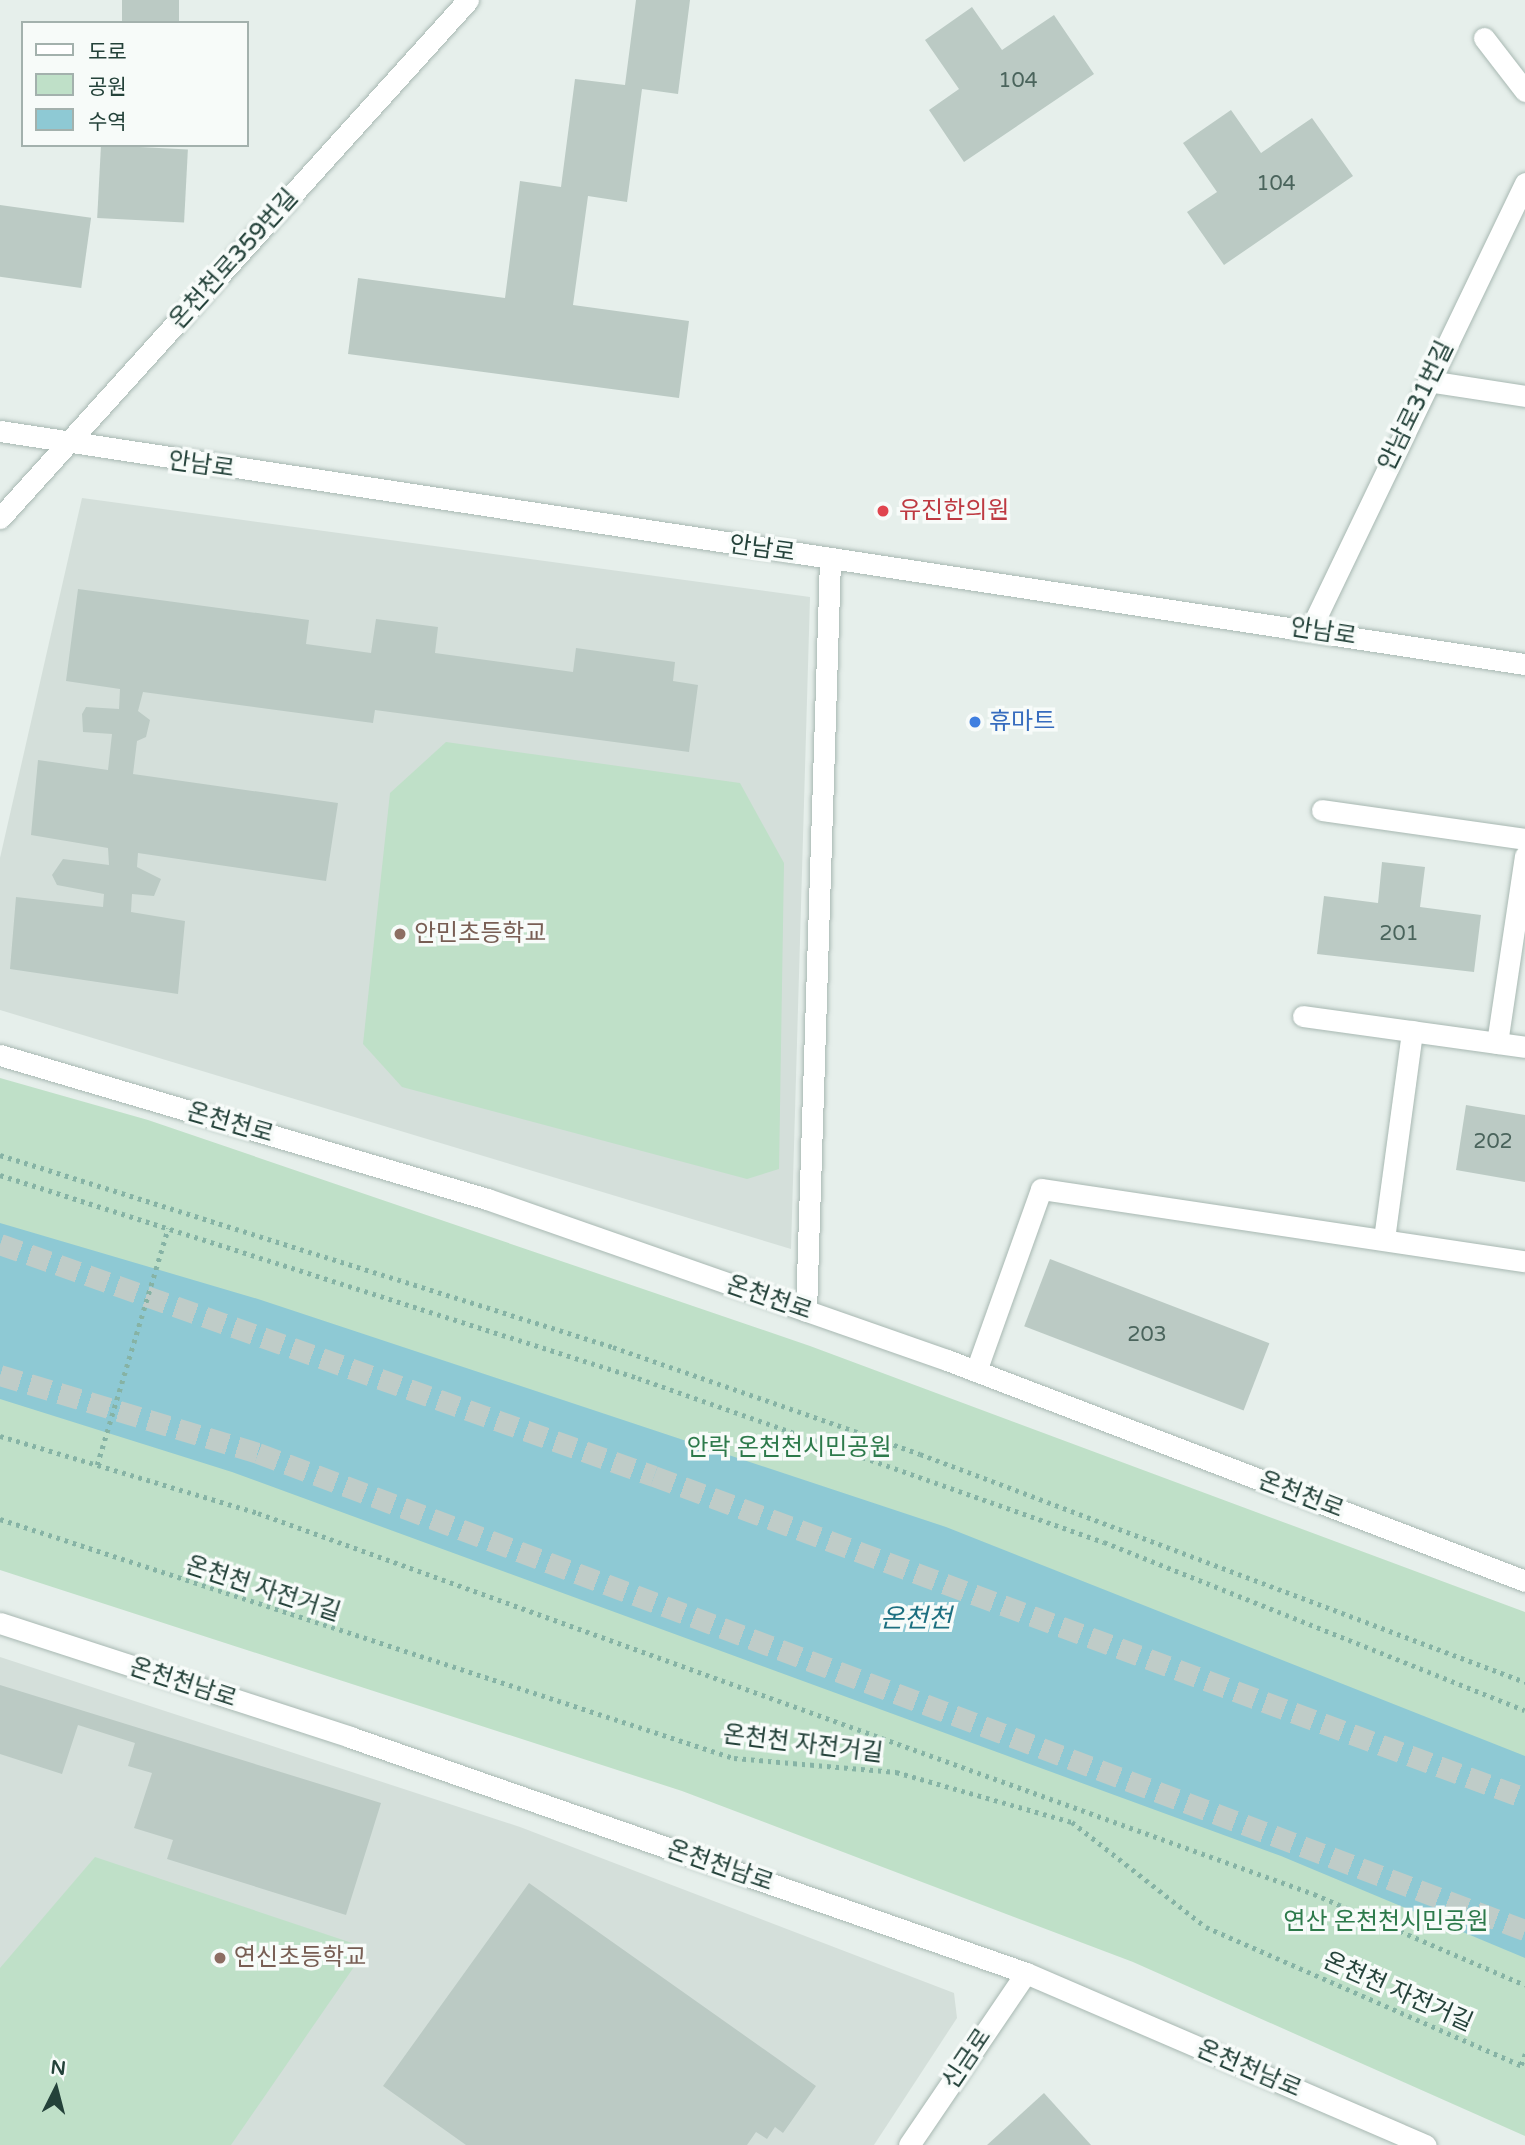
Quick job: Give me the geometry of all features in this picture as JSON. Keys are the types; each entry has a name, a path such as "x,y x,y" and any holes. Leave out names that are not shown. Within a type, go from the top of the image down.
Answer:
{"street":[{"name":"온천천로359번길","path":"0,518 468,0"},
{"path":"1484,37 1525,91"},
{"name":"안남로31번길","path":"1310,630 1525,183"},
{"path":"1428,382 1525,396"},
{"name":"안남로","path":"0,431 66,445 1525,664"},
{"path":"806,1311 830,559"},
{"path":"1322,810 1525,839"},
{"path":"1497,1043 1525,856"},
{"path":"1303,1016 1525,1047"},
{"path":"1384,1239 1412,1031"},
{"name":"온천천로","path":"0,1055 487,1199 976,1371 1525,1581"},
{"path":"976,1371 1041,1189 1525,1261"},
{"name":"온천천남로","path":"0,1623 349,1737 1026,1973 1426,2145"},
{"name":"신금로","path":"909,2145 1026,1973"}],"path":[{"path":"0,1155 626,1351 920,1454 1525,1682"},
{"path":"0,1175 638,1378 1091,1538 1525,1710"},
{"path":"97,1465 167,1228"},
{"path":"0,1436 271,1517 1301,1889 1525,1985"},
{"name":"온천천 자전거길","path":"0,1519 734,1758 896,1772 1072,1822 1206,1927 1523,2066"},
{"path":"1523,2066 1525,2054"}],"shaded area":[{"name":"안민초등학교","path":"82,498 810,597 791,1249 0,1010 0,858"},
{"path":"0,1657 520,1827 954,1993 957,2018 874,2145 0,2145"}],"green space":[{"path":"446,742 740,783 784,863 779,1169 747,1179 402,1087 363,1044 390,793"},
{"path":"0,1078 148,1120 810,1346 1525,1612 1525,2136 1133,1962 682,1791 0,1570"},
{"path":"95,1857 367,1948 231,2145 0,2145 0,1968"}],"water":[{"name":"온천천","path":"0,1223 258,1299 946,1527 1525,1756 1525,1958 1281,1856 232,1472 0,1399"}],"building":[{"path":"122,0 179,0 179,21 122,21"},
{"path":"636,0 690,0 678,94 642,89 627,202 588,196 573,305 689,321 679,398 348,354 358,278 505,298 520,181 561,187 575,79 625,85"},
{"path":"972,7 1002,50 1054,15 1094,74 964,162 929,110 959,89 925,40"},
{"path":"1231,110 1261,153 1312,118 1353,176 1224,265 1187,212 1217,192 1183,143"},
{"path":"101,147 188,150 184,222 97,218"},
{"path":"0,205 91,218 81,288 0,277"},
{"path":"78,589 309,620 306,644 371,653 376,619 438,627 435,653 573,672 576,648 675,662 673,681 698,685 689,752 375,710 373,723 143,692 138,711 150,720 146,737 137,741 133,774 338,803 326,881 138,853 137,867 161,879 154,896 132,894 131,912 185,921 178,994 10,969 16,897 103,907 104,894 57,885 52,875 63,859 109,865 108,848 31,835 38,760 108,770 112,734 83,732 82,714 86,707 119,709 120,689 66,681"},
{"path":"1382,862 1425,867 1420,907 1481,915 1474,972 1317,954 1324,896 1378,903"},
{"path":"1466,1105 1525,1115 1525,1182 1456,1170"},
{"path":"1050,1259 1269,1343 1244,1410 1024,1326"},
{"path":"0,1685 381,1803 346,1915 167,1859 173,1840 134,1828 152,1773 128,1766 135,1743 78,1725 62,1774 0,1754"},
{"path":"529,1883 816,2086 783,2133 775,2127 767,2139 756,2132 747,2145 466,2145 383,2086"},
{"path":"1044,2093 1091,2145 987,2145"}],"tunnel":[{"path":"0,1244 654,1476 1525,1798"},
{"path":"0,1375 258,1453 1525,1930"}],"place":[{"name":"유진한의원","path":"883,511"},
{"name":"휴마트","path":"975,722"},
{"name":"안민초등학교","path":"400,934"},
{"name":"연신초등학교","path":"220,1958"}],"park label":[{"name":"안락 온천천시민공원","path":"789,1448"},
{"name":"연산 온천천시민공원","path":"1386,1922"}]}
